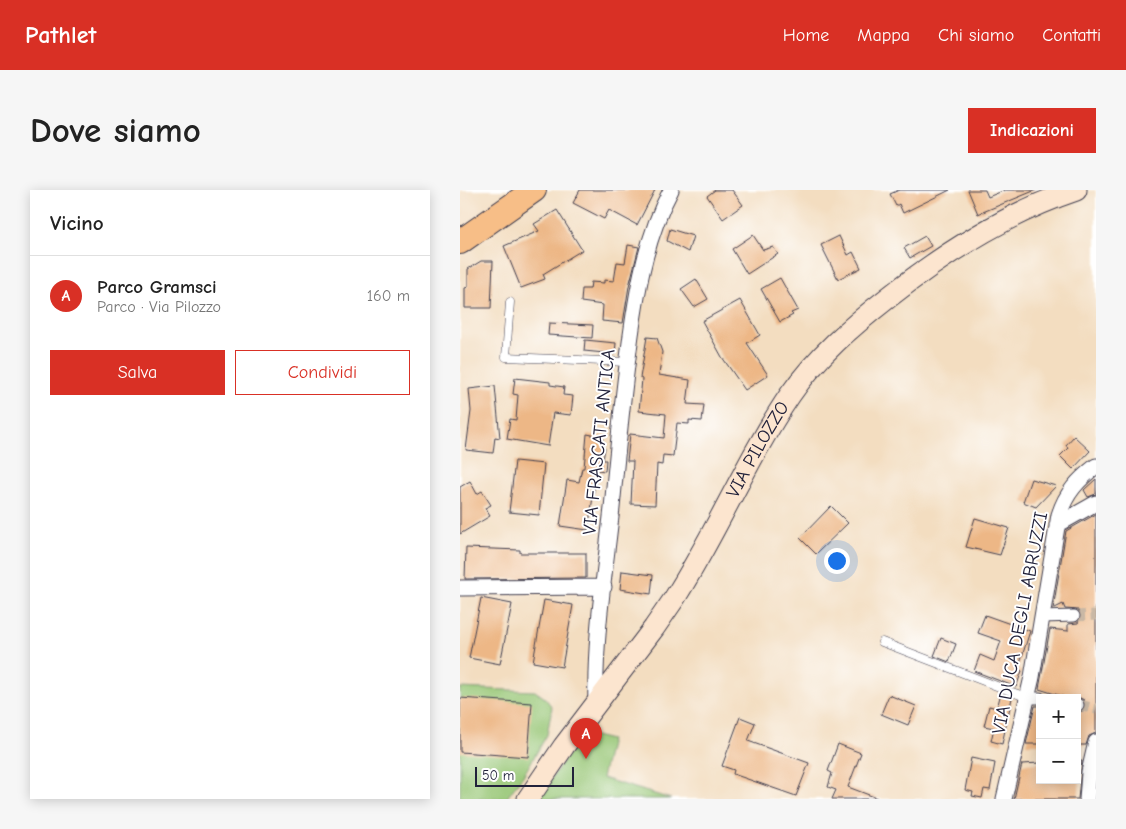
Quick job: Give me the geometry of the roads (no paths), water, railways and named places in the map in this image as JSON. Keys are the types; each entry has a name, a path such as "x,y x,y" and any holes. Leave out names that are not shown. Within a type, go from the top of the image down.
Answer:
{"main road":[{"path":"460,242 534,190"},
{"name":"VIA PILOZZO","path":"528,799 674,599 779,413 824,353 864,316 946,254 980,233 1020,213 1076,190"}],"street":[{"name":"VIA FRASCATI ANTICA","path":"596,704 597,655 627,362 634,314 643,269 657,221 672,190"},
{"name":"VIA DUCA DEGLI ABRUZZI","path":"1004,799 1034,698 1043,617 1057,525 1066,497 1077,482 1096,466"},
{"path":"1057,525 1096,503"},
{"path":"460,588 604,587"},
{"path":"1043,617 1074,616"},
{"path":"1087,799 1095,750"}],"lane":[{"path":"510,302 506,357 627,362"},
{"path":"882,642 1034,698"}],"tunnel":[{"path":"1074,616 1096,615"},
{"path":"1081,706 1096,709"}],"place":[{"name":"Parco Gramsci","path":"586,759"}]}
